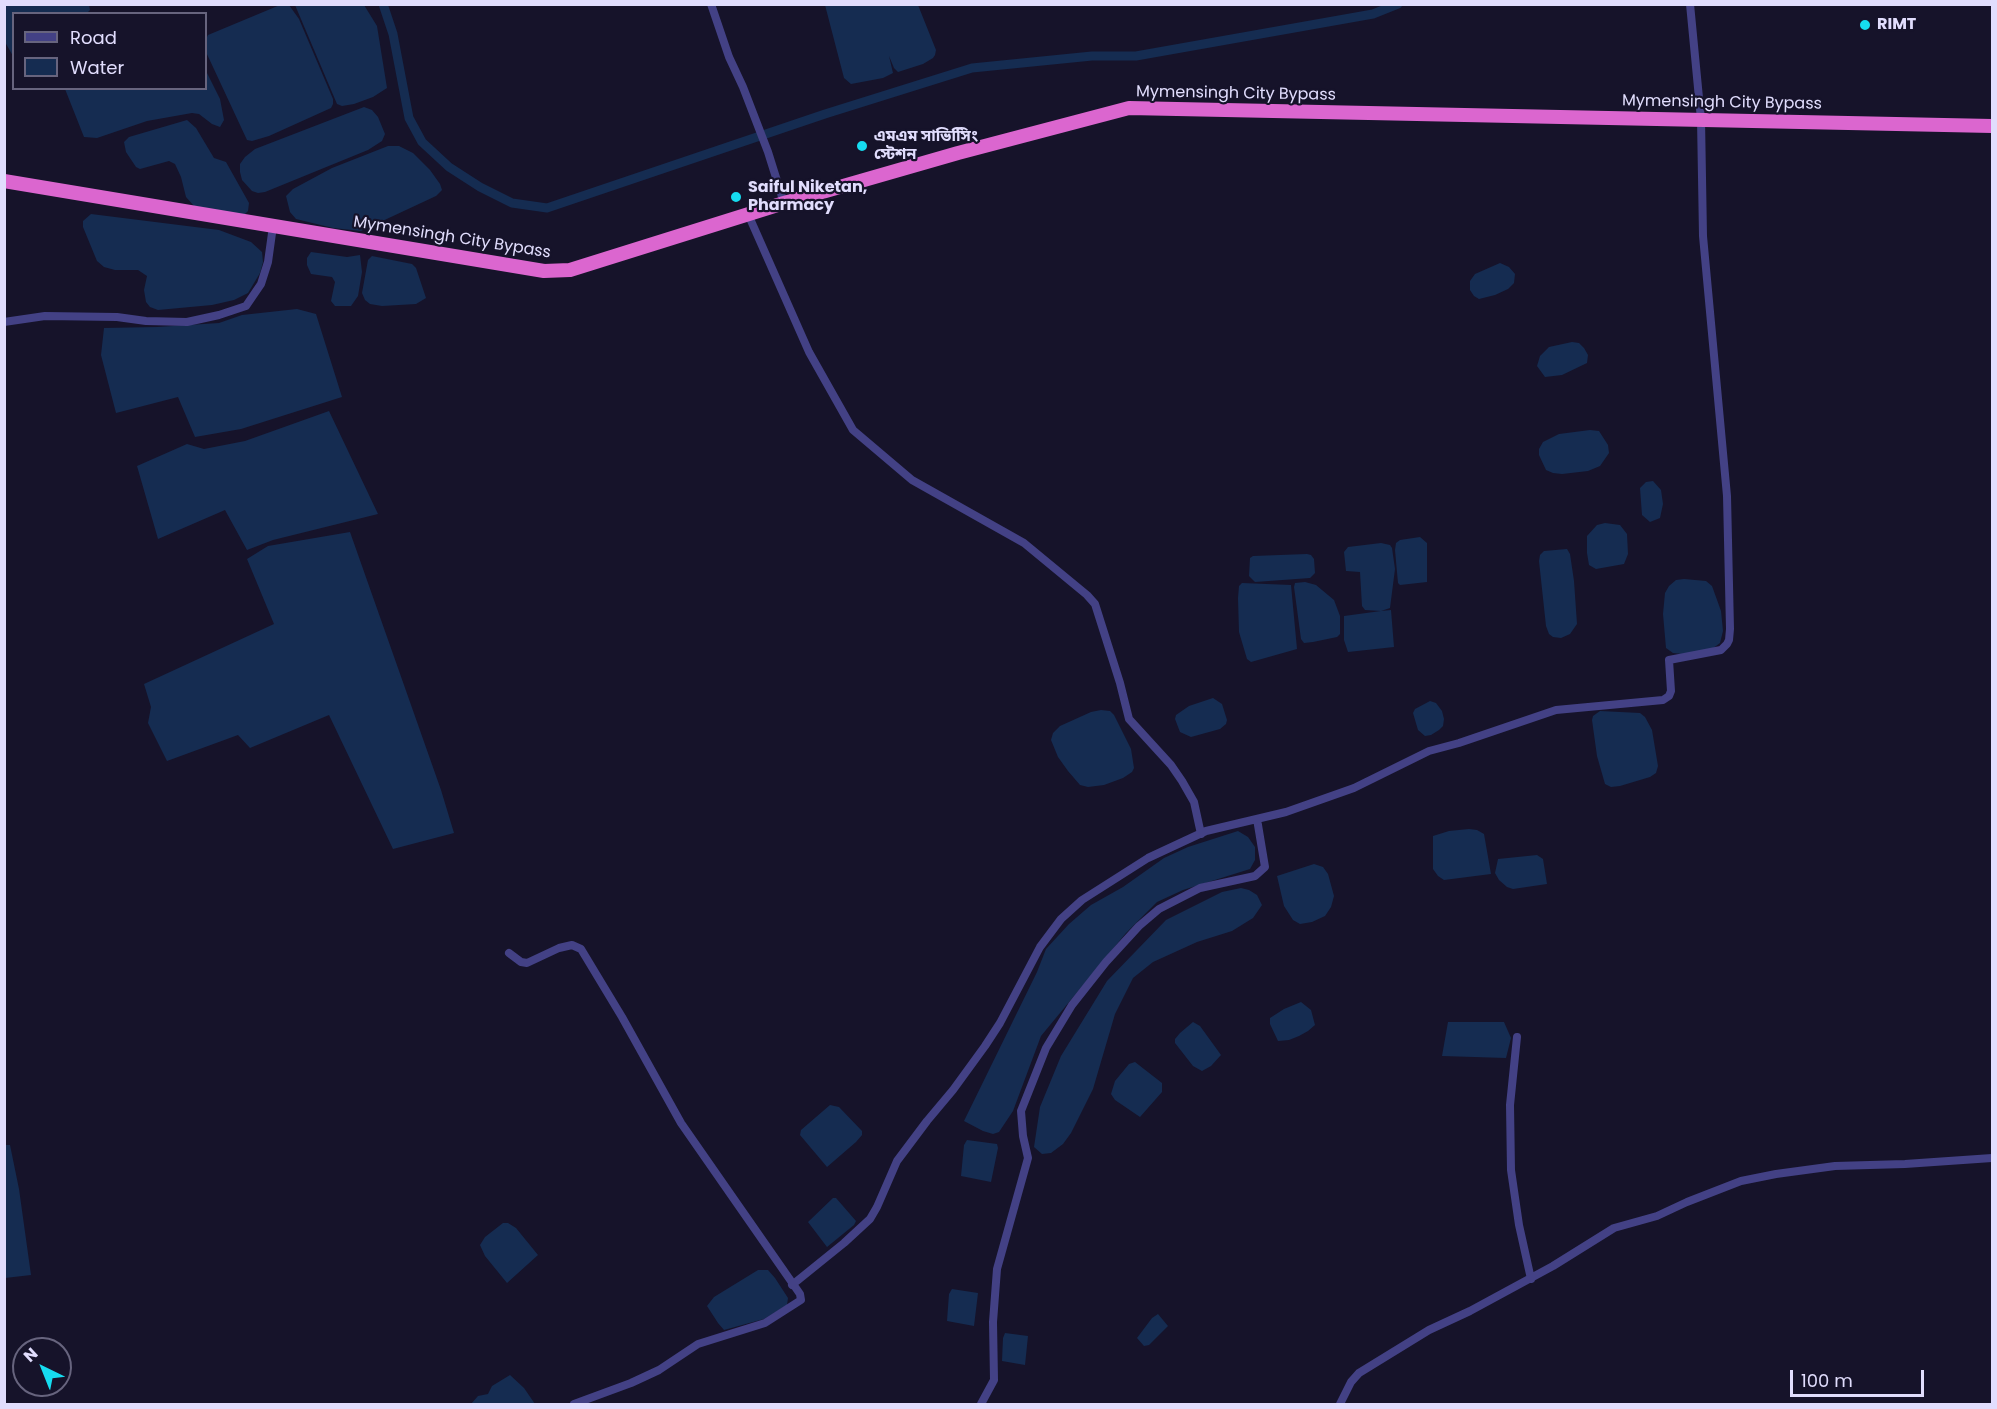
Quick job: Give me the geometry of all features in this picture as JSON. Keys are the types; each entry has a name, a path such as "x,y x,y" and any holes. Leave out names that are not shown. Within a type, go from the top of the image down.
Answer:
{"highway":[{"name":"Mymensingh City Bypass","path":"4,181 544,271 570,270 784,203 969,150 1129,108 1992,126"}],"street":[{"path":"711,4 729,57 768,152 784,203"},
{"path":"792,1285 870,1219 897,1161 954,1090 985,1046 1000,1023 1040,947 1061,919 1082,900 1111,880 1148,858 1201,834 1286,812 1354,788 1429,751 1556,710 1663,700 1671,692 1669,660 1721,650 1727,644 1730,629 1727,496 1703,236 1701,119 1690,4"},
{"path":"748,214 809,352 853,430 912,480 1024,543 1088,595 1095,604 1129,719 1171,765 1182,781 1194,802 1201,834"},
{"path":"4,322 45,316 117,317 146,321 187,322 246,306 261,284 268,262 273,226"},
{"path":"981,1404 994,1380 993,1322 997,1269 1028,1158 1023,1136 1022,1111 1046,1048 1072,1005 1106,962 1159,909 1200,888 1256,876 1265,867 1257,819"},
{"path":"509,953 521,962 527,963 559,948 572,945 581,949 681,1123 800,1294 801,1300 765,1323 699,1344 659,1370 574,1404"},
{"path":"1517,1037 1510,1105 1511,1170 1519,1225 1531,1279"},
{"path":"1340,1404 1351,1382 1359,1373 1429,1330 1531,1279 1590,1245 1614,1228 1657,1216 1741,1181 1776,1174 1835,1166 1992,1158"}],"water":[{"path":"4,5 89,5 88,12 12,12 12,54 5,42"},
{"path":"280,5 289,5 299,19 333,99 331,108 269,136 252,141 247,140 207,54 208,35"},
{"path":"295,5 364,5 377,26 387,88 373,97 354,104 342,106 337,104"},
{"path":"825,5 918,5 936,50 935,55 923,64 898,72 889,56 893,73 883,78 851,84 844,78"},
{"path":"207,73 220,99 224,120 220,127 199,114 192,113 147,121 97,138 84,137 65,90 207,90"},
{"path":"364,107 372,110 378,117 385,134 382,141 368,150 265,192 252,191 242,180 240,164 255,149"},
{"path":"187,120 196,128 214,158 226,162 249,203 248,211 244,215 194,206 186,197 175,164 169,161 140,169 136,167 126,152 124,142 129,137"},
{"path":"388,146 399,146 413,153 430,170 442,190 436,196 361,231 333,228 296,219 290,212 286,196 293,189 332,168"},
{"path":"91,214 219,230 251,242 262,252 263,262 260,273 248,293 234,300 212,305 158,310 150,307 146,302 144,290 147,276 138,270 115,270 104,267 97,261 83,227 83,221"},
{"path":"311,252 347,257 360,255 362,272 358,296 351,306 335,306 331,301 335,282 332,277 311,274 307,258"},
{"path":"372,256 412,264 416,268 426,298 416,304 382,306 370,304 362,293 368,260"},
{"path":"1500,263 1509,267 1515,274 1514,283 1508,289 1495,295 1479,299 1474,296 1470,290 1470,281 1475,274"},
{"path":"297,309 316,314 342,397 241,429 195,437 178,397 116,413 101,355 104,328 219,323 242,315"},
{"path":"1572,342 1579,343 1584,348 1588,355 1587,363 1562,375 1545,377 1537,366 1540,356 1549,347"},
{"path":"329,411 378,514 273,540 247,550 225,510 158,539 137,466 187,444 204,449 245,441"},
{"path":"1599,431 1608,445 1609,453 1600,466 1588,471 1562,474 1546,470 1539,455 1543,442 1559,434"},
{"path":"1653,481 1661,490 1663,504 1660,518 1650,522 1642,515 1640,488 1646,482"},
{"path":"1605,523 1620,525 1627,534 1628,554 1624,564 1596,569 1589,565 1587,536 1597,525"},
{"path":"350,532 454,833 393,849 329,715 250,748 238,735 167,761 148,723 151,707 144,684 274,624 247,559 268,546"},
{"path":"1420,537 1427,543 1427,582 1400,585 1398,583 1396,543 1400,540"},
{"path":"1381,543 1390,545 1392,548 1395,569 1390,608 1381,611 1365,610 1362,606 1360,572 1346,571 1344,552 1348,547"},
{"path":"1567,549 1570,554 1574,581 1577,624 1570,634 1561,638 1549,634 1546,626 1539,561 1544,551"},
{"path":"1307,554 1314,559 1315,573 1310,578 1255,582 1249,576 1250,558 1253,556"},
{"path":"1676,580 1706,581 1712,586 1721,611 1723,631 1720,643 1712,649 1682,654 1673,653 1666,648 1663,614 1665,593"},
{"path":"1305,582 1316,585 1334,600 1340,616 1340,634 1337,637 1304,643 1301,639 1294,587 1295,583"},
{"path":"1242,583 1291,585 1297,649 1251,662 1247,659 1239,632 1238,598 1239,586"},
{"path":"1391,610 1394,647 1348,652 1344,640 1344,616"},
{"path":"1213,698 1222,704 1226,724 1220,729 1191,737 1180,732 1175,719 1176,715 1189,706"},
{"path":"1430,701 1436,703 1442,711 1443,726 1431,735 1425,736 1418,730 1413,713 1415,709"},
{"path":"1101,710 1110,711 1114,715 1131,749 1134,768 1123,778 1104,785 1088,787 1080,785 1068,771 1058,757 1051,740 1053,733 1060,726"},
{"path":"1600,711 1640,713 1645,717 1652,730 1658,766 1656,773 1620,786 1611,787 1605,784 1597,756 1592,720 1593,716"},
{"path":"1469,829 1484,834 1491,874 1444,880 1433,869 1433,836 1449,831"},
{"path":"1238,831 1248,837 1255,847 1255,860 1250,869 1183,890 1157,902 1126,933 1041,1036 1013,1111 999,1132 993,1134 983,1131 964,1121 1046,949 1069,924 1091,905 1123,887 1164,858 1188,847"},
{"path":"1537,855 1543,859 1547,884 1513,889 1499,880 1495,873 1498,859"},
{"path":"1314,864 1323,867 1328,874 1334,896 1325,916 1300,924 1293,920 1284,906 1277,876"},
{"path":"1241,888 1257,895 1262,905 1253,918 1232,931 1197,942 1153,962 1133,978 1115,1014 1093,1089 1071,1133 1063,1144 1051,1153 1042,1154 1034,1147 1040,1107 1061,1056 1107,981 1166,920 1222,892"},
{"path":"1301,1002 1311,1010 1315,1025 1299,1036 1278,1041 1270,1024 1270,1018"},
{"path":"1193,1022 1200,1026 1221,1055 1211,1066 1202,1071 1193,1066 1175,1043 1180,1033"},
{"path":"1448,1022 1504,1022 1511,1038 1506,1058 1442,1056"},
{"path":"1135,1062 1162,1083 1162,1092 1140,1117 1115,1100 1111,1094 1115,1081 1129,1064"},
{"path":"830,1105 839,1107 862,1131 862,1135 827,1167 800,1135 801,1130"},
{"path":"967,1140 997,1144 991,1182 961,1176 964,1145"},
{"path":"5,1145 10,1145 19,1189 31,1275 5,1278"},
{"path":"833,1198 836,1198 856,1221 827,1247 808,1222"},
{"path":"503,1223 516,1228 538,1255 507,1283 485,1256 480,1245 485,1237"},
{"path":"758,1270 768,1270 775,1278 788,1298 787,1305 764,1319 724,1330 707,1306 714,1297"},
{"path":"952,1289 978,1293 974,1326 947,1321 949,1294"},
{"path":"1158,1314 1168,1326 1149,1345 1144,1346 1137,1338 1152,1318"},
{"path":"1005,1333 1028,1336 1025,1365 1002,1361"},
{"path":"510,1375 524,1388 535,1404 471,1404 478,1396 488,1394 492,1386"}],"waterway":[{"path":"383,4 393,34 409,118 422,142 449,167 480,187 512,203 547,208 825,114 972,68 1092,56 1136,56 1373,14 1398,4"}],"place":[{"name":"RIMT","path":"1865,25"},
{"name":"এমএম সাভ‌িসি‌িং স্ট‌েশন","path":"862,146"},
{"name":"Saiful Niketan, Pharmacy","path":"736,197"}]}
